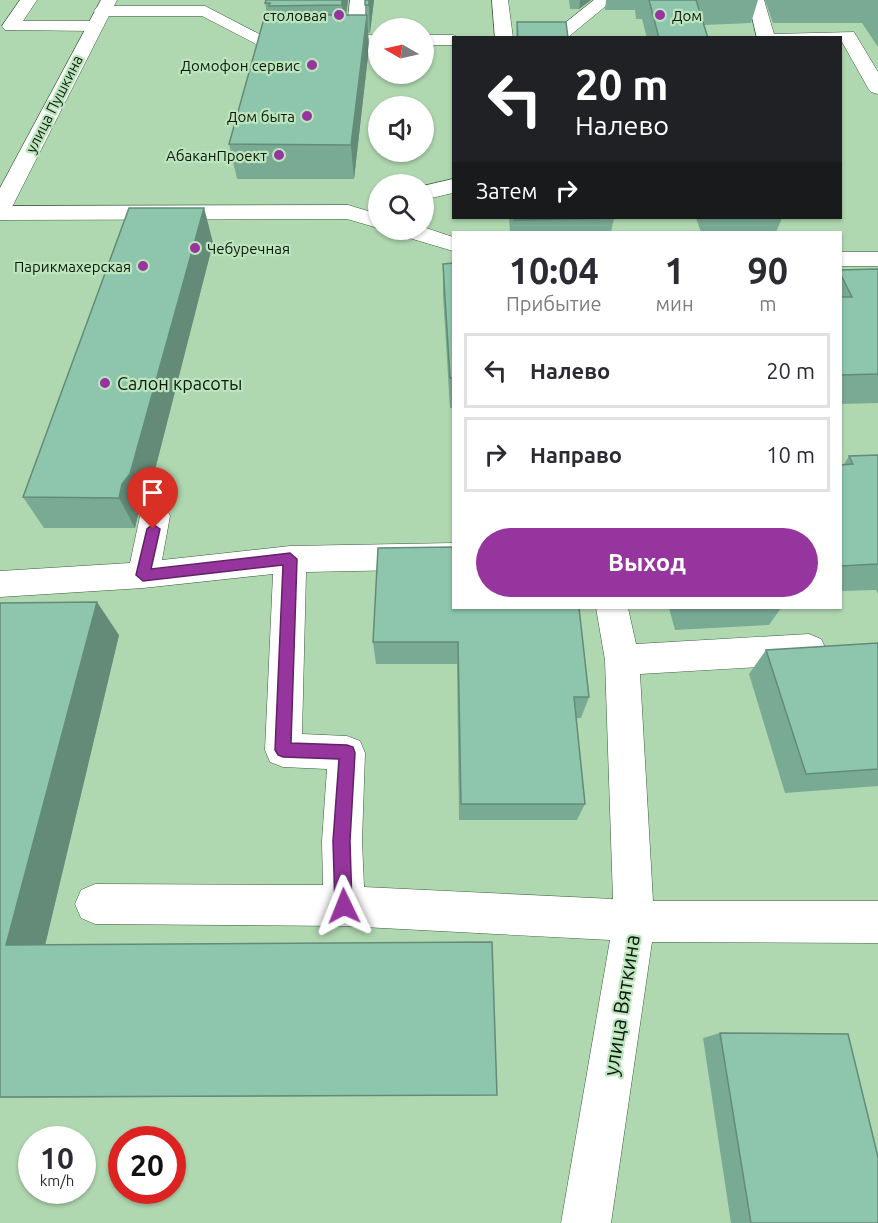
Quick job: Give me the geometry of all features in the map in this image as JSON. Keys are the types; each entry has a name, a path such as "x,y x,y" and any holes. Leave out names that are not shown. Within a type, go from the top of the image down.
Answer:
{"main road":[{"path":"29,0 11,26 103,12 205,11 260,41 368,40"},
{"path":"354,41 358,0"},
{"path":"500,0 504,36"},
{"path":"558,36 605,0"},
{"path":"756,0 765,36"},
{"name":"улица Пушкина","path":"0,208 103,12"},
{"path":"842,36 848,36 878,88"},
{"path":"434,40 452,40"},
{"path":"858,55 878,55"},
{"path":"434,190 452,186"},
{"path":"0,213 348,212 368,207"},
{"path":"348,212 368,218"},
{"path":"434,238 452,244"},
{"path":"842,259 878,259"},
{"path":"143,575 155,516"},
{"path":"0,584 143,575 290,559 452,556"},
{"path":"290,559 283,750 347,753 342,841 344,906"},
{"path":"95,904 344,906 634,921 622,660 612,609"},
{"path":"622,660 845,647"},
{"name":"улица Вяткина","path":"586,1223 634,921 878,922"}],"building":[{"path":"266,0 342,0 342,5 269,6 270,3 265,3"},
{"path":"649,0 696,0 707,36 658,36"},
{"name":"Дом быта","path":"265,15 367,15 351,145 229,144"},
{"path":"517,22 566,22 568,36 518,36"},
{"path":"129,208 204,208 130,474 122,484 119,498 23,497"},
{"path":"514,219 564,219 515,220"},
{"path":"452,263 452,378 450,378 443,264"},
{"path":"878,269 878,374 842,375 842,297 852,297 842,277 842,270"},
{"path":"878,455 878,564 842,566 842,465 853,464 849,456"},
{"path":"452,547 452,609 579,609 589,697 574,697 585,804 461,804 458,642 373,642 378,548"},
{"path":"97,602 6,945 492,942 497,1095 0,1097 0,603"},
{"path":"878,643 878,769 806,774 766,650"},
{"path":"720,1033 848,1034 878,1157 878,1223 751,1223"}],"place":[{"name":"столовая","path":"339,15"},
{"name":"Дом","path":"660,15"},
{"name":"Домофон сервис","path":"312,65"},
{"name":"Дом быта","path":"307,116"},
{"name":"АбаканПроект","path":"279,155"},
{"name":"Чебуречная","path":"195,248"},
{"name":"Парикмахерская","path":"143,266"},
{"name":"Салон красоты","path":"105,383"}],"route":[{"path":"153,529 143,575 290,559 283,750 347,753 342,841 344,906"}]}
